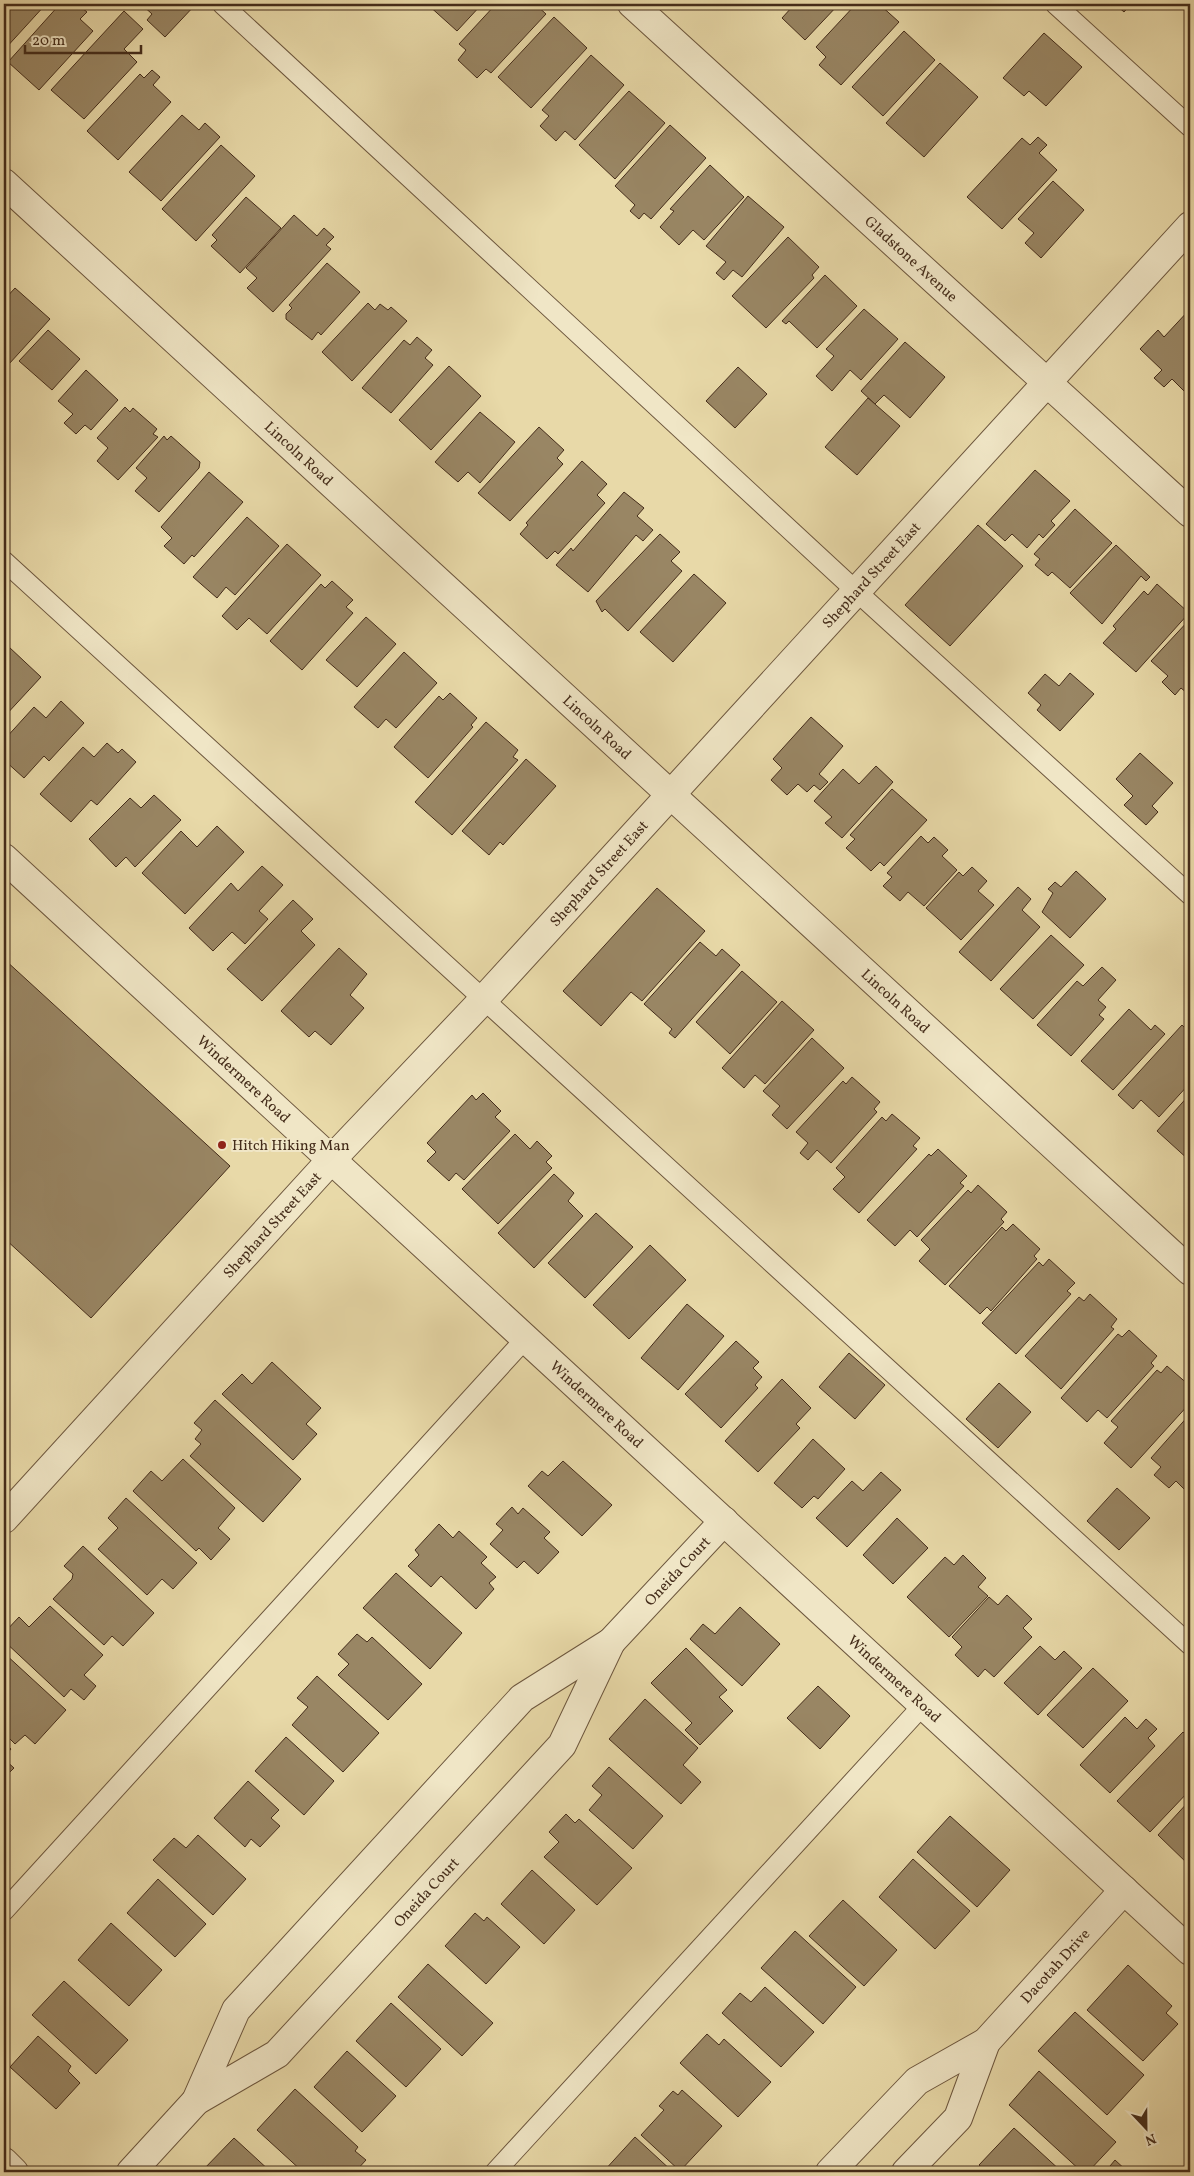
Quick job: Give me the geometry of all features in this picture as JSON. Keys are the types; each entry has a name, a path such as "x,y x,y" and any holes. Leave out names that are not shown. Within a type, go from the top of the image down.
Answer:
{"street":[{"name":"Gladstone Avenue","path":"632,4 1190,513"},
{"name":"Lincoln Road","path":"4,183 1190,1271"},
{"name":"Shephard Street East","path":"4,1519 332,1159 484,999 1190,226"},
{"name":"Windermere Road","path":"4,858 1190,1950"},
{"name":"Oneida Court","path":"196,2101 236,2010 522,1698 611,1642 724,1521"},
{"name":"Oneida Court","path":"131,2172 196,2101 277,2054 562,1745 611,1642"},
{"name":"Dacotah Drive","path":"830,2172 917,2081 986,2042 1124,1890"},
{"name":"Dacotah Drive","path":"906,2172 958,2118 986,2042"},
{"path":"4,2162 14,2172"}],"lane":[{"path":"222,4 856,591 1190,895"},
{"path":"1055,4 1190,127"},
{"path":"4,561 1190,1645"},
{"path":"4,1911 526,1338"},
{"path":"495,2172 924,1704"}],"building":[{"path":"4,4 46,4 4,50"},
{"path":"60,4 77,4 87,12 80,19 93,31 39,90 8,62"},
{"path":"141,4 196,4 165,37 147,20 152,14"},
{"path":"427,4 482,4 457,31"},
{"path":"496,4 535,4 546,14 491,73 486,69 477,78 458,60 466,50 459,44"},
{"path":"790,4 839,4 805,40 782,18 793,6"},
{"path":"856,4 879,4 899,22 841,85 819,65 826,57 816,47"},
{"path":"1115,4 1131,4 1124,12"},
{"path":"124,11 143,29 124,49 137,62 84,119 51,90"},
{"path":"554,17 587,48 531,108 498,77"},
{"path":"904,31 935,60 883,116 852,87"},
{"path":"1044,33 1082,67 1046,106 1029,91 1024,96 1003,78"},
{"path":"591,55 624,85 575,140 565,131 556,141 540,126 549,116 542,110"},
{"path":"940,63 978,97 924,157 886,123"},
{"path":"152,70 160,77 153,85 171,102 118,160 87,131 140,74 144,78"},
{"path":"629,91 665,123 615,179 579,145"},
{"path":"182,115 199,130 205,123 220,137 161,201 129,172"},
{"path":"670,125 706,158 651,219 644,213 639,219 630,211 635,205 615,186"},
{"path":"1038,137 1047,145 1039,153 1057,170 1002,229 967,197 1022,138 1030,145"},
{"path":"221,145 255,176 196,241 162,209"},
{"path":"710,165 744,197 704,240 693,230 679,245 660,227 674,211 670,209"},
{"path":"1053,181 1084,210 1041,258 1025,243 1034,233 1018,219"},
{"path":"748,196 784,227 742,277 733,270 724,280 716,273 726,262 706,246"},
{"path":"246,197 281,228 240,273 211,246 217,240 212,235"},
{"path":"294,215 317,236 324,228 334,237 326,245 331,249 273,312 247,288 257,278 246,268"},
{"path":"788,237 819,267 812,275 814,278 766,328 732,296"},
{"path":"327,263 360,292 321,335 318,332 312,340 286,319 286,314 292,308 289,305"},
{"path":"825,275 857,306 817,348 789,321 786,324 782,321"},
{"path":"15,288 50,319 9,364 4,359 4,300"},
{"path":"368,303 375,310 380,304 388,310 391,307 407,321 352,381 322,352"},
{"path":"864,309 898,339 861,380 850,370 832,391 816,376 834,356 826,349"},
{"path":"1190,309 1190,390 1187,394 1172,379 1164,387 1154,378 1162,370 1140,349 1158,330 1164,337"},
{"path":"48,330 80,359 52,390 19,361"},
{"path":"417,337 432,350 425,358 433,365 391,413 362,388 404,340 410,345"},
{"path":"905,342 945,377 910,418 884,395 875,404 861,391"},
{"path":"449,366 481,396 431,450 399,420"},
{"path":"738,367 767,394 735,428 706,401"},
{"path":"86,370 118,400 91,430 85,425 76,434 64,423 73,414 58,401"},
{"path":"868,398 900,426 857,475 825,447"},
{"path":"125,407 130,412 133,408 157,429 153,434 158,437 118,480 97,461 108,448 97,438"},
{"path":"480,412 515,442 480,483 468,472 458,482 435,462"},
{"path":"539,427 564,450 557,458 563,464 510,521 478,493"},
{"path":"164,436 167,440 171,436 200,462 199,468 159,512 135,491 147,478 136,468"},
{"path":"582,461 607,484 597,495 605,503 558,554 555,551 547,559 520,534 528,525 526,523"},
{"path":"1035,470 1070,501 1051,521 1055,525 1043,538 1039,534 1027,548 1012,534 1005,541 986,524"},
{"path":"209,472 243,502 194,557 192,555 184,564 164,546 172,538 161,527"},
{"path":"624,492 644,508 637,516 653,530 643,541 636,535 588,592 556,565 571,548 573,551"},
{"path":"1075,509 1112,543 1070,588 1052,572 1048,576 1035,565 1040,559 1034,554"},
{"path":"247,517 279,546 235,595 226,587 217,598 193,577"},
{"path":"978,525 1023,566 950,646 905,605"},
{"path":"660,534 680,552 671,561 682,571 628,631 605,609 602,612 596,601"},
{"path":"287,544 321,575 267,634 249,618 237,630 222,616"},
{"path":"1116,545 1150,577 1146,581 1141,576 1102,624 1070,593"},
{"path":"694,574 726,603 673,662 640,632"},
{"path":"332,581 353,600 346,607 353,613 302,670 270,641 321,584 325,588"},
{"path":"1157,584 1189,613 1136,672 1103,643 1116,629 1113,626 1144,591 1148,595"},
{"path":"366,617 396,644 357,687 326,660"},
{"path":"1190,619 1190,692 1188,694 1181,688 1175,695 1162,682 1168,676 1151,661"},
{"path":"9,647 41,677 4,717 4,652"},
{"path":"404,652 437,683 396,728 386,719 378,728 354,707"},
{"path":"1070,673 1094,694 1060,731 1037,710 1041,705 1028,693 1045,674 1059,686"},
{"path":"450,693 477,718 471,725 473,727 428,778 394,747 439,696 443,700"},
{"path":"61,701 84,723 49,761 44,756 24,778 4,760 4,740 34,707 46,718"},
{"path":"811,717 843,746 819,774 828,782 820,790 814,785 807,792 798,784 787,795 771,780 782,768 773,759"},
{"path":"486,722 518,750 513,757 518,760 452,835 415,802"},
{"path":"107,743 118,753 122,749 136,762 97,805 91,800 71,822 40,794 83,747 94,757"},
{"path":"1140,753 1173,783 1152,806 1158,812 1146,825 1124,805 1133,796 1116,779"},
{"path":"526,759 556,786 503,845 500,842 489,855 462,831"},
{"path":"876,766 893,782 842,838 825,823 832,817 814,801 843,769 859,784"},
{"path":"892,789 927,820 884,866 880,862 871,871 846,848 855,839 850,835"},
{"path":"154,795 181,820 135,867 126,857 116,867 89,839 130,798 141,808"},
{"path":"217,826 244,852 185,914 142,873 181,831 197,847"},
{"path":"921,836 928,843 934,837 948,850 942,856 957,870 924,906 908,892 900,901 883,886 892,877 887,873"},
{"path":"262,866 283,885 259,911 268,919 245,944 232,932 213,951 189,928 231,883 238,891"},
{"path":"972,867 987,881 978,891 994,905 961,940 926,908 959,872 963,876"},
{"path":"1076,871 1106,899 1070,938 1042,912 1053,893 1048,889 1055,882 1061,887"},
{"path":"1018,887 1031,899 1022,910 1040,927 991,981 959,952"},
{"path":"657,888 705,931 642,1001 631,992 601,1026 563,991"},
{"path":"293,900 313,919 301,931 315,945 262,1001 227,969"},
{"path":"1051,935 1084,965 1033,1019 1000,989"},
{"path":"700,942 716,956 722,949 740,965 675,1038 669,1033 672,1029 644,1004"},
{"path":"339,948 367,974 350,995 364,1008 331,1045 315,1031 309,1037 281,1011"},
{"path":"4,959 230,1166 91,1318 4,1238"},
{"path":"1102,967 1116,980 1098,1000 1106,1007 1099,1015 1104,1019 1071,1056 1037,1025 1077,981 1083,986"},
{"path":"742,971 777,1002 730,1054 696,1022"},
{"path":"782,1001 814,1030 765,1084 755,1075 744,1088 722,1068"},
{"path":"1129,1009 1151,1030 1155,1025 1165,1034 1113,1090 1081,1061"},
{"path":"1182,1025 1188,1031 1190,1029 1190,1083 1159,1117 1141,1100 1133,1109 1118,1095"},
{"path":"812,1038 844,1068 787,1129 772,1115 780,1106 763,1091"},
{"path":"852,1077 880,1102 874,1109 877,1112 831,1163 817,1150 808,1160 800,1153 808,1143 796,1132 843,1081 846,1084"},
{"path":"483,1093 501,1111 495,1117 510,1131 464,1180 456,1173 449,1181 427,1161 436,1152 427,1143 472,1095 476,1100"},
{"path":"1190,1094 1190,1161 1157,1131"},
{"path":"892,1114 920,1138 913,1146 917,1149 859,1213 833,1189 845,1177 836,1168 882,1117 886,1121"},
{"path":"515,1134 530,1149 537,1141 552,1156 546,1162 552,1168 498,1224 462,1189"},
{"path":"938,1149 967,1176 960,1183 964,1186 917,1237 910,1230 895,1246 867,1220 929,1154 931,1156"},
{"path":"554,1174 574,1193 568,1201 583,1216 534,1268 498,1233"},
{"path":"978,1185 1007,1212 1001,1219 1004,1222 945,1285 919,1261 930,1249 921,1240 968,1190 971,1193"},
{"path":"596,1213 633,1247 585,1298 548,1263"},
{"path":"1013,1224 1040,1249 1034,1256 1037,1259 991,1311 987,1307 980,1314 949,1286 1002,1227 1006,1231"},
{"path":"650,1245 686,1280 629,1339 593,1305"},
{"path":"1049,1259 1075,1283 1067,1291 1071,1294 1016,1354 982,1323 1039,1262 1043,1266"},
{"path":"1090,1294 1117,1319 1111,1327 1114,1329 1061,1389 1025,1356 1079,1297 1084,1301"},
{"path":"687,1304 724,1336 678,1390 641,1358"},
{"path":"1129,1330 1157,1356 1151,1363 1154,1366 1107,1418 1098,1410 1087,1422 1061,1398 1118,1334 1122,1337"},
{"path":"736,1341 759,1362 753,1368 762,1377 755,1385 758,1388 721,1428 685,1394"},
{"path":"849,1353 885,1385 855,1419 819,1387"},
{"path":"272,1362 321,1408 306,1424 317,1434 293,1460 222,1394 242,1374 252,1384"},
{"path":"1167,1366 1190,1386 1190,1403 1131,1468 1104,1443 1118,1427 1111,1421 1157,1370 1161,1373"},
{"path":"782,1379 811,1408 796,1424 800,1428 758,1472 725,1441"},
{"path":"999,1383 1031,1412 998,1448 966,1419"},
{"path":"215,1400 301,1479 263,1522 190,1456 201,1444 195,1439 202,1430 194,1423"},
{"path":"1190,1414 1190,1484 1185,1490 1176,1481 1169,1488 1154,1475 1161,1467 1151,1458"},
{"path":"813,1439 845,1469 818,1499 814,1496 802,1508 774,1483"},
{"path":"183,1459 235,1508 218,1528 230,1539 211,1560 199,1548 196,1551 133,1491 151,1471 162,1481"},
{"path":"563,1461 612,1505 582,1536 528,1486 542,1471 548,1476"},
{"path":"881,1472 901,1490 847,1547 816,1518 852,1481 863,1491"},
{"path":"1117,1488 1150,1518 1119,1550 1087,1521"},
{"path":"126,1498 197,1563 173,1589 162,1579 147,1595 98,1549 118,1528 108,1518"},
{"path":"512,1507 518,1514 523,1508 550,1532 544,1538 559,1552 538,1574 524,1561 517,1568 490,1544 503,1530 496,1524"},
{"path":"897,1518 928,1548 893,1584 863,1555"},
{"path":"439,1524 453,1538 459,1531 487,1557 481,1563 496,1577 489,1583 494,1589 476,1609 441,1576 431,1587 408,1566 419,1555 415,1550"},
{"path":"83,1546 154,1613 123,1646 112,1636 104,1645 53,1599 72,1579 73,1574 64,1566"},
{"path":"963,1555 986,1578 978,1587 988,1596 949,1637 907,1597 945,1557 954,1565"},
{"path":"396,1573 462,1633 430,1669 363,1608"},
{"path":"1007,1595 1032,1619 1023,1628 1032,1637 994,1677 985,1669 978,1677 955,1655 962,1647 952,1637 989,1597 998,1605"},
{"path":"50,1606 103,1655 84,1675 96,1686 84,1700 71,1689 64,1697 4,1641 4,1633 19,1617 29,1627"},
{"path":"740,1607 780,1644 742,1686 690,1639 703,1624 715,1634"},
{"path":"357,1634 367,1642 372,1637 422,1684 388,1720 338,1675 349,1664 338,1654"},
{"path":"1040,1646 1055,1660 1064,1651 1082,1668 1038,1715 1004,1683"},
{"path":"686,1648 727,1690 719,1697 733,1711 700,1745 685,1730 692,1723 651,1683"},
{"path":"4,1653 66,1710 35,1744 25,1735 15,1744 4,1733"},
{"path":"1093,1668 1128,1701 1083,1748 1047,1715"},
{"path":"317,1676 379,1733 343,1772 292,1725 308,1707 297,1698"},
{"path":"818,1686 850,1716 820,1749 787,1718"},
{"path":"645,1699 698,1748 683,1765 701,1782 681,1804 609,1739"},
{"path":"1125,1717 1137,1729 1146,1719 1157,1729 1148,1738 1155,1746 1110,1793 1080,1765"},
{"path":"1183,1732 1190,1739 1190,1790 1150,1832 1117,1801"},
{"path":"286,1737 334,1781 304,1815 255,1771"},
{"path":"4,1742 11,1749 4,1757"},
{"path":"4,1759 14,1768 4,1778"},
{"path":"609,1767 663,1816 633,1849 589,1810 602,1795 592,1786"},
{"path":"248,1781 279,1810 271,1818 280,1826 260,1847 251,1839 245,1847 214,1818"},
{"path":"1190,1800 1190,1864 1189,1865 1158,1835"},
{"path":"566,1814 575,1823 579,1819 632,1868 597,1905 544,1857 559,1842 549,1832"},
{"path":"950,1816 1010,1870 977,1907 917,1852"},
{"path":"198,1835 246,1879 213,1915 153,1860 174,1838 186,1848"},
{"path":"913,1859 970,1911 935,1949 879,1897"},
{"path":"532,1870 575,1910 544,1944 501,1904"},
{"path":"158,1879 206,1924 175,1957 127,1913"},
{"path":"843,1900 897,1950 864,1986 809,1936"},
{"path":"475,1913 484,1921 487,1917 520,1947 486,1984 445,1946"},
{"path":"111,1923 162,1970 129,2006 78,1960"},
{"path":"795,1931 856,1987 823,2024 761,1968"},
{"path":"428,1964 493,2023 462,2056 398,1997"},
{"path":"1128,1965 1172,2006 1166,2013 1178,2024 1143,2061 1087,2010"},
{"path":"64,1981 128,2040 96,2074 32,2015"},
{"path":"765,1987 814,2032 781,2067 722,2013 740,1993 751,2002"},
{"path":"391,2003 441,2049 406,2087 356,2041"},
{"path":"1075,2012 1144,2075 1107,2115 1038,2051"},
{"path":"707,2034 719,2045 724,2039 771,2082 738,2117 680,2063"},
{"path":"38,2036 71,2066 68,2071 80,2083 56,2109 10,2067"},
{"path":"347,2051 396,2096 362,2132 314,2087"},
{"path":"1039,2071 1116,2142 1088,2172 1082,2172 1009,2105"},
{"path":"295,2089 358,2147 355,2151 366,2160 355,2172 303,2172 257,2130"},
{"path":"682,2090 722,2126 680,2171 641,2135 664,2110 659,2106 673,2091 678,2095"},
{"path":"1014,2128 1062,2172 987,2172 979,2165"},
{"path":"635,2137 673,2172 603,2172"},
{"path":"234,2138 271,2172 201,2172"},
{"path":"1115,2160 1128,2172 1105,2172"}],"place":[{"name":"Hitch Hiking Man","path":"222,1145"}]}
